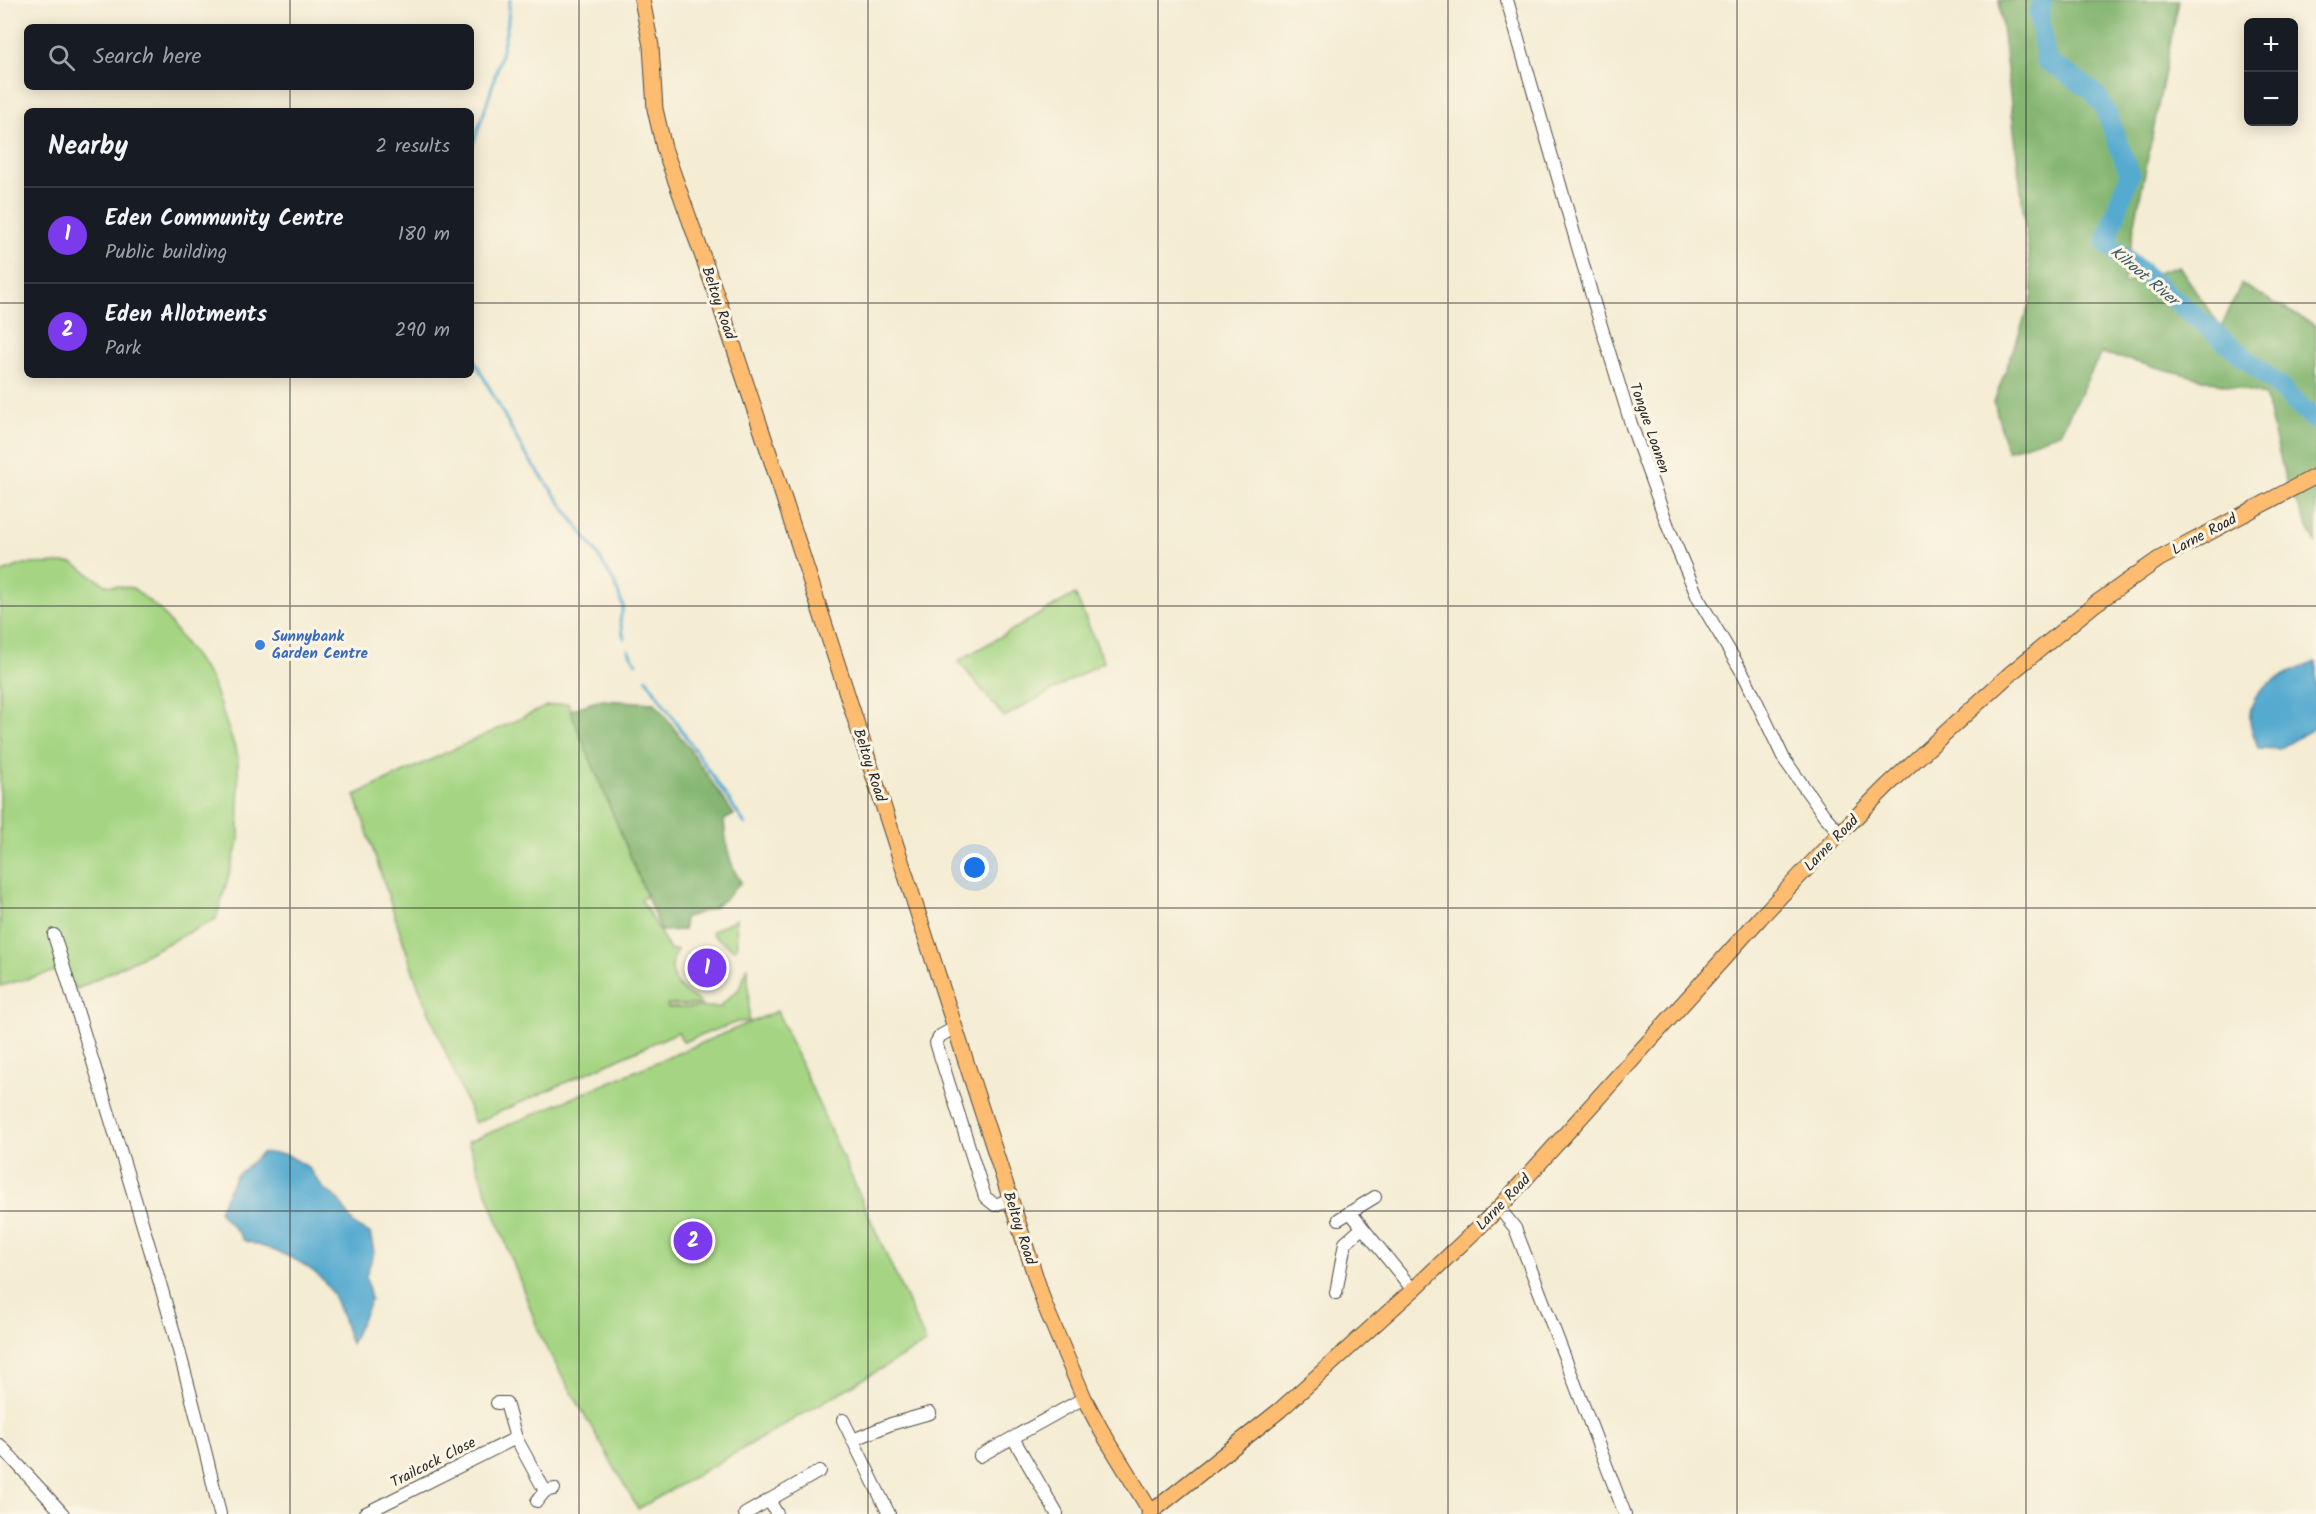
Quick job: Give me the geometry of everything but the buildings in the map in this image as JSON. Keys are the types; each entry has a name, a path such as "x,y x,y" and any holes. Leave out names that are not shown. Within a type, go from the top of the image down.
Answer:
{"main road":[{"name":"Beltoy Road","path":"642,0 651,46 655,109 664,148 719,302 774,468 1045,1306 1084,1398 1150,1513"},
{"name":"Larne Road","path":"1150,1513 1280,1410 1499,1209 1760,918 1840,833 1888,785 2011,673 2095,604 2159,559 2316,476"}],"street":[{"name":"Tongue Loanen","path":"1507,0 1632,427 1669,529 1698,598 1745,677 1784,759 1824,815 1840,833"},
{"path":"54,935 154,1266 206,1451 220,1514"},
{"path":"954,1028 940,1036 936,1043 985,1197 995,1205 1010,1200"},
{"path":"1375,1197 1344,1216 1362,1228 1413,1290"},
{"path":"1499,1209 1515,1228 1625,1514"},
{"path":"1336,1293 1345,1243 1362,1228"},
{"path":"980,1455 1084,1398"},
{"path":"506,1402 516,1438 546,1494"},
{"path":"853,1440 891,1424 930,1413"},
{"path":"843,1420 889,1514"},
{"name":"Trailcock Close","path":"364,1514 516,1438"},
{"path":"1013,1438 1057,1514"},
{"path":"0,1445 63,1514"},
{"path":"745,1514 820,1471"},
{"path":"769,1500 777,1514"}],"green space":[{"path":"1999,0 2179,0 2123,284 2179,266 2221,328 2241,284 2316,326 2316,544 2286,482 2265,395 2101,353 2060,433 2007,451 1994,402 2033,295"},
{"path":"73,563 106,585 133,588 162,612 211,679 238,757 239,840 216,919 77,989 56,971 0,986 0,573 24,564"},
{"path":"1075,594 1104,662 1004,717 958,661"},
{"path":"600,700 655,703 689,748 734,815 724,820 730,860 741,882 713,908 684,918 684,930 661,931 570,710"},
{"path":"568,703 647,896 641,899 670,950 677,950 672,968 677,984 701,1005 667,1005 668,1008 721,1007 739,989 748,966 749,1021 737,1022 683,1042 678,1032 475,1123 417,983 355,795 547,706"},
{"path":"736,919 737,947 733,949 714,936 712,931"},
{"path":"777,1011 926,1343 638,1509 542,1340 468,1142"}],"water":[{"path":"2316,662 2316,727 2279,749 2258,748 2250,721 2255,698 2272,682 2294,670"},
{"path":"262,1153 286,1154 308,1167 324,1189 338,1199 355,1226 370,1233 374,1252 366,1276 371,1300 351,1344 333,1295 317,1274 294,1259 243,1240 219,1210 235,1177"}],"waterway":[{"path":"474,140 499,62 507,28 510,0"},
{"name":"Kilroot River","path":"2042,0 2039,14 2046,60 2086,87 2102,103 2130,173 2106,243 2273,381 2316,421"},
{"path":"474,360 524,452 596,552 615,584 623,606 620,621 624,638"},
{"path":"628,650 636,663"},
{"path":"646,678 745,824"}],"place":[{"name":"Sunnybank Garden Centre","path":"260,645"},
{"name":"Eden Community Centre","path":"707,968"},
{"name":"Eden Allotments","path":"693,1241"}]}
